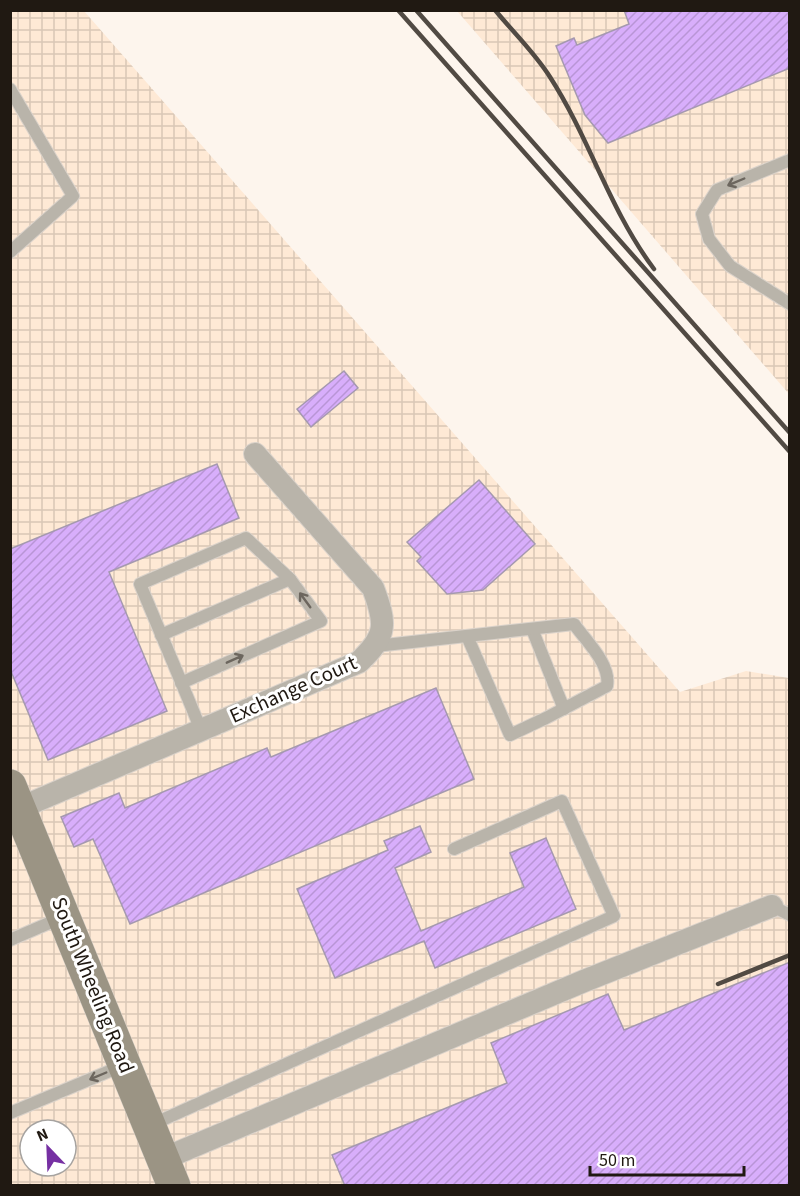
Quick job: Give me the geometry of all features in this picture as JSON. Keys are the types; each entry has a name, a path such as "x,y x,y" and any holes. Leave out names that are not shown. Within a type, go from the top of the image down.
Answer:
{"main road":[{"name":"South Wheeling Road","path":"15,797 169,1172"}],"street":[{"name":"Exchange Court","path":"15,797 201,729 359,662 376,646 383,625 381,608 373,588 255,454"},
{"path":"169,1172 584,981 781,910"}],"lane":[{"path":"10,89 73,196 10,252"},
{"path":"789,160 717,190 702,214 709,239 730,266 789,304"},
{"path":"181,682 321,621 290,579 246,538 140,584 181,682 201,729"},
{"path":"161,634 290,579"},
{"path":"376,646 574,624 602,662 609,677 607,686 510,735 467,636"},
{"path":"532,629 564,709"},
{"path":"150,1125 614,916 562,801 454,849"},
{"path":"10,940 64,916"},
{"path":"10,1113 125,1064"}],"shaded area":[{"path":"10,11 84,11 680,692 746,671 789,678 789,1185 11,1185"},
{"path":"457,11 789,11 789,394 595,170"}],"building":[{"path":"624,10 790,10 790,68 608,143 585,115 556,46 574,38 577,45 629,24"},
{"path":"344,371 358,388 311,427 297,409"},
{"path":"217,464 239,518 109,572 167,711 48,760 10,669 10,549"},
{"path":"479,480 535,544 483,590 447,594 417,561 421,557 407,542"},
{"path":"436,688 474,779 130,924 93,839 74,847 61,817 119,793 125,808 267,748 271,757"},
{"path":"420,826 431,852 395,868 421,931 524,887 510,853 546,838 576,909 435,968 424,941 335,978 297,889 388,850 384,841"},
{"path":"790,962 790,1186 345,1186 332,1155 507,1083 491,1043 608,994 624,1030"}],"railway":[{"path":"398,10 790,452"},
{"path":"416,10 790,433"},
{"path":"495,10 531,51 550,77 577,125 624,222 654,269"},
{"path":"718,984 790,955"}]}
